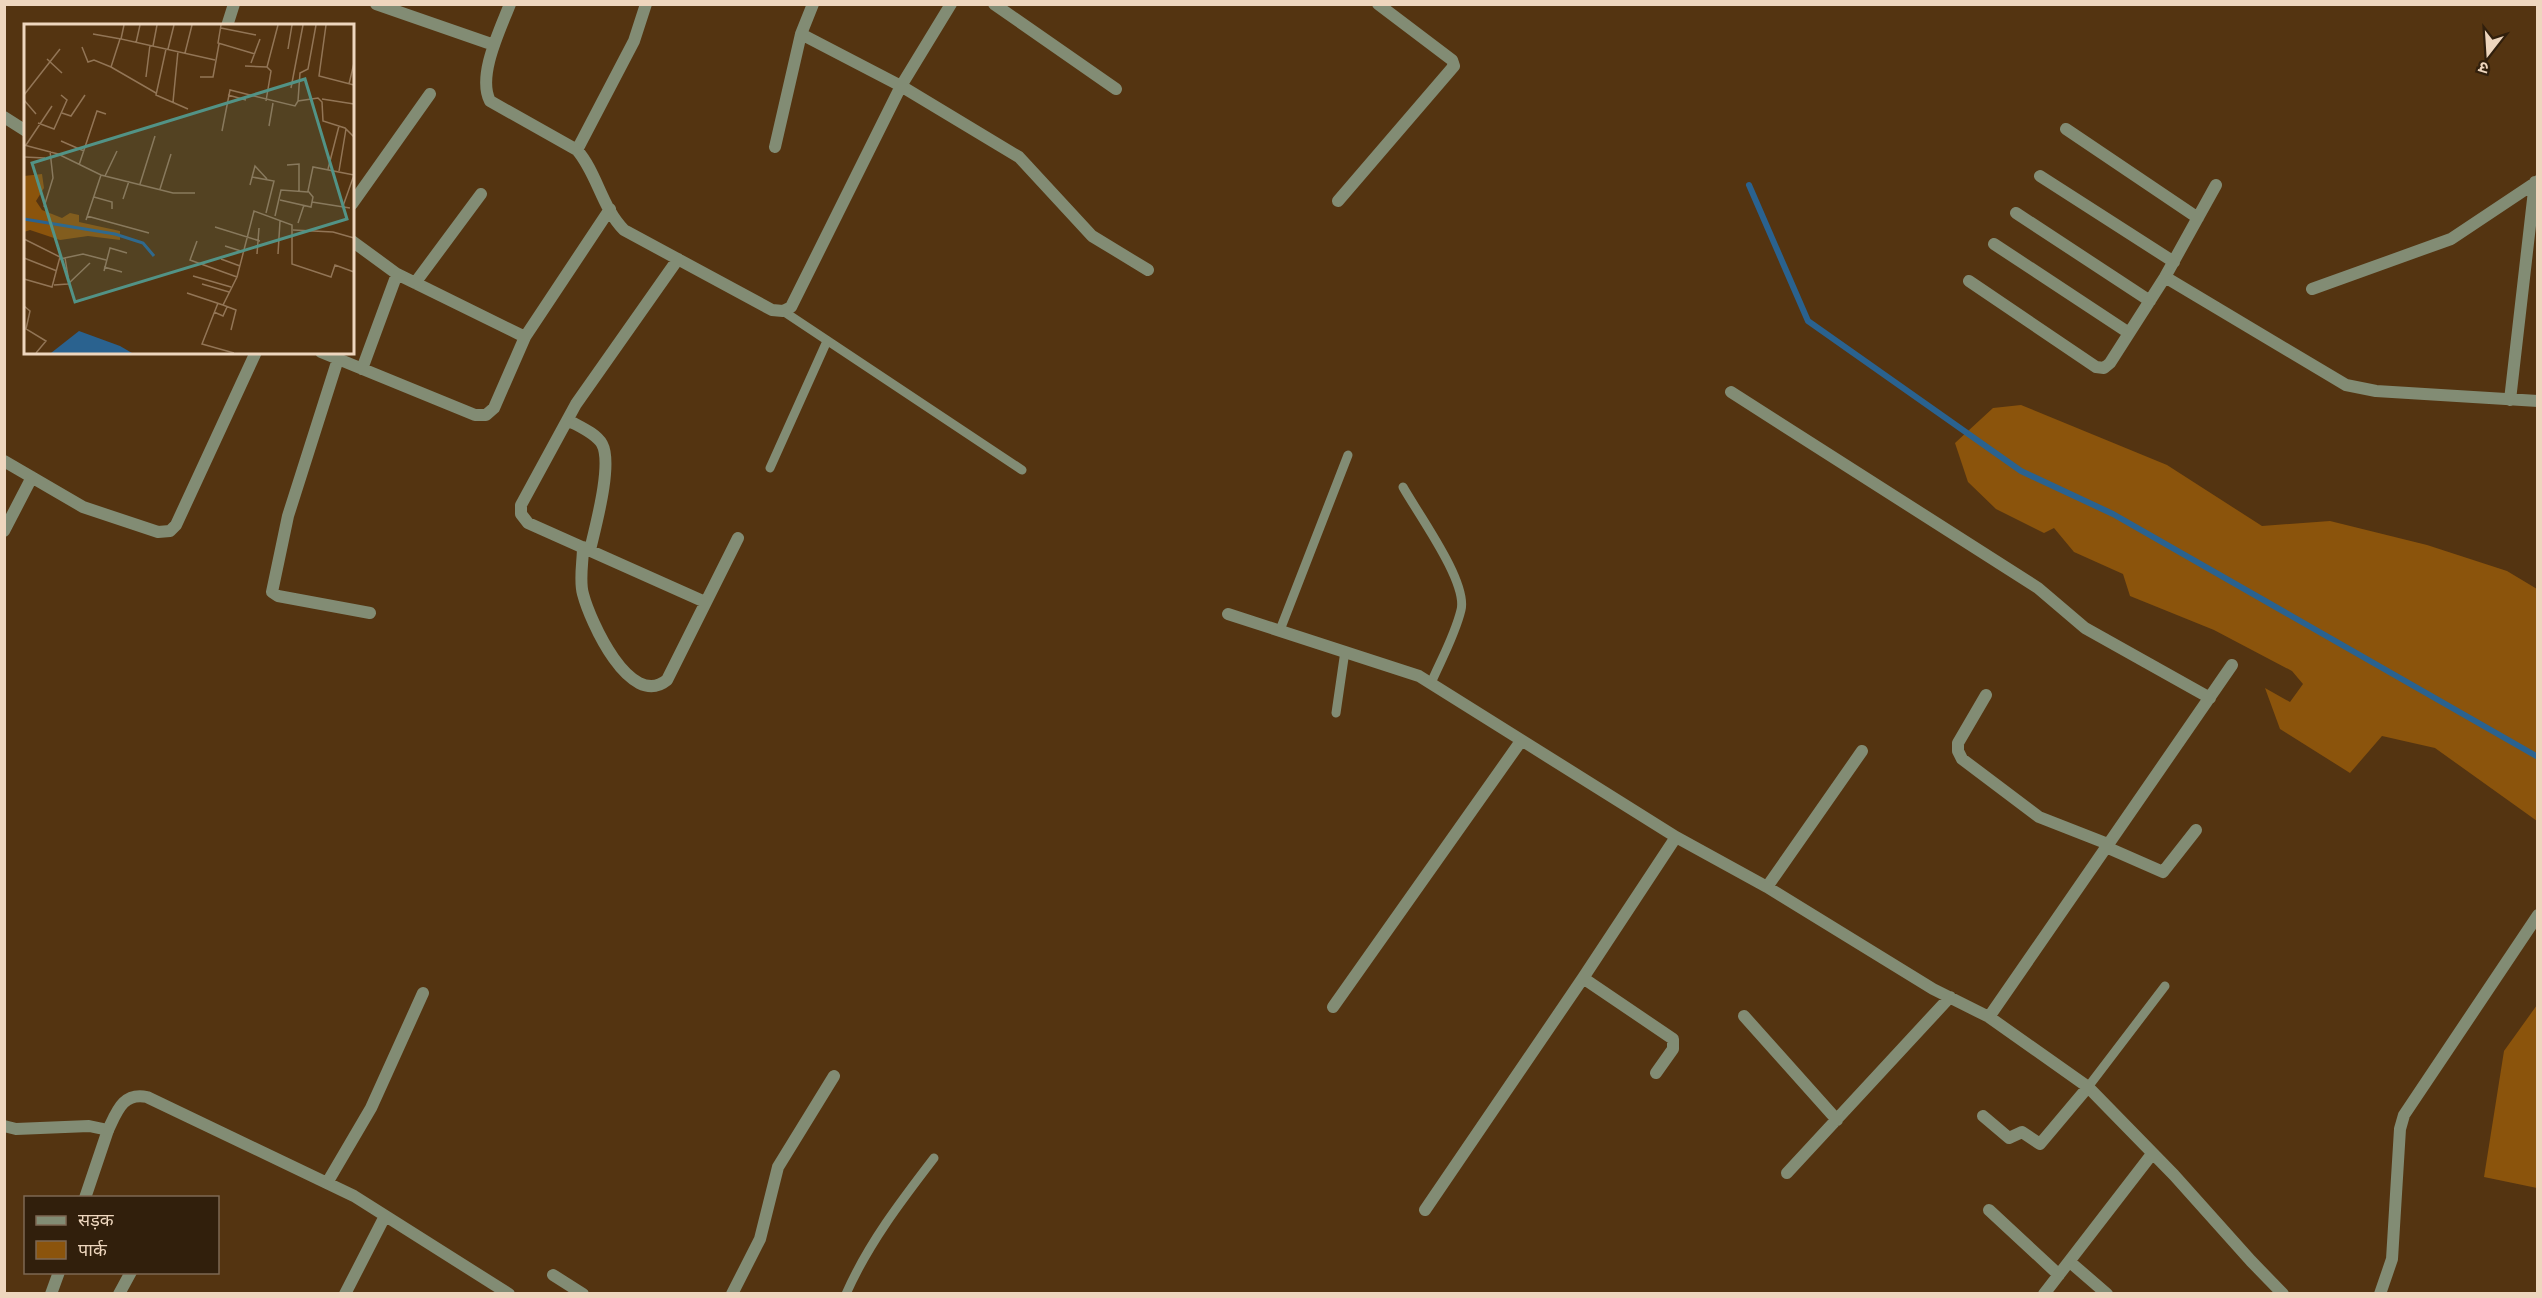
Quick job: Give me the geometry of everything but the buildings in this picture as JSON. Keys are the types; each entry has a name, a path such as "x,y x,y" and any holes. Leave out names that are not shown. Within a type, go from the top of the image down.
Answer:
{"street":[{"path":"228,24 234,4"},
{"path":"376,4 494,45"},
{"path":"510,4 494,45 485,81 485,91 490,101 577,150 585,159 615,221 624,230 772,310 783,311 791,307 901,86 951,4"},
{"path":"577,150 634,41 646,4"},
{"path":"775,147 801,34 813,4"},
{"path":"994,4 1116,89"},
{"path":"1338,201 1454,66 1452,60 1378,4"},
{"path":"801,34 901,86 1019,157 1092,236 1148,270"},
{"path":"354,201 430,94"},
{"path":"4,117 24,130"},
{"path":"2066,129 2198,218"},
{"path":"2040,176 2174,262"},
{"path":"2312,289 2451,240 2536,182"},
{"path":"2510,400 2536,182"},
{"path":"1968,281 2096,367 2104,368 2110,363 2165,277 2216,186"},
{"path":"415,283 481,194"},
{"path":"326,354 475,415 486,415 494,408 525,337 610,209"},
{"path":"2016,213 2150,301"},
{"path":"354,242 397,274 525,337"},
{"path":"1994,244 2129,333"},
{"path":"678,259 576,404 521,505 521,514 528,523 705,602"},
{"path":"362,369 397,274"},
{"path":"2165,277 2346,385 2376,391 2538,401"},
{"path":"4,461 83,507 158,532 170,531 176,525 255,354"},
{"path":"338,359 288,516 272,592 278,596 370,613"},
{"path":"1731,393 2038,588 2085,628 2210,698"},
{"path":"568,420 602,443 605,452 603,494 587,549 582,578 585,602 615,662 627,675 650,686 667,680 738,538"},
{"path":"4,531 32,477"},
{"path":"1228,614 1404,670 1431,683 1676,837 1767,887 1950,997 1989,1017 2088,1087 2174,1175 2283,1293"},
{"path":"1989,1017 2232,665"},
{"path":"1986,696 1959,743 1958,751 1962,759 2039,817 2163,872 2196,831"},
{"path":"1333,1006 1521,741"},
{"path":"1767,887 1862,751"},
{"path":"1425,1210 1676,837"},
{"path":"2380,1293 2392,1259 2399,1139 2404,1115 2538,915"},
{"path":"1583,978 1673,1039 1673,1049 1656,1073"},
{"path":"327,1183 371,1108 423,993"},
{"path":"1787,1173 1950,997"},
{"path":"1744,1016 1838,1120"},
{"path":"732,1293 760,1239 778,1167 834,1076"},
{"path":"1983,1116 2009,1138 2022,1132 2040,1144 2088,1087"},
{"path":"85,1196 108,1130 120,1103 134,1096 147,1097 354,1196 509,1293"},
{"path":"4,1126 16,1129 89,1126 108,1130"},
{"path":"2044,1293 2152,1154"},
{"path":"1989,1210 2059,1275"},
{"path":"345,1293 385,1216"},
{"path":"2070,1262 2107,1293"},
{"path":"51,1293 58,1274"},
{"path":"119,1293 130,1274"},
{"path":"553,1275 583,1293"}],"lane":[{"path":"783,311 1022,470"},
{"path":"770,468 827,341"},
{"path":"1280,630 1348,455"},
{"path":"1402,487 1455,575 1462,592 1461,609 1431,683"},
{"path":"1336,713 1345,651"},
{"path":"2088,1087 2165,986"},
{"path":"846,1293 858,1267 934,1158"}],"green space":[{"path":"2021,405 2167,465 2262,526 2330,521 2427,545 2507,571 2537,589 2537,821 2435,748 2382,736 2350,773 2280,729 2265,688 2290,702 2303,684 2292,671 2214,630 2130,596 2123,574 2074,552 2054,528 2044,533 1996,509 1968,482 1955,443 1993,408"},
{"path":"2537,1005 2537,1188 2484,1177 2504,1051"}],"waterway":[{"path":"1749,185 1808,321 2021,471 2113,514 2538,757"}]}
